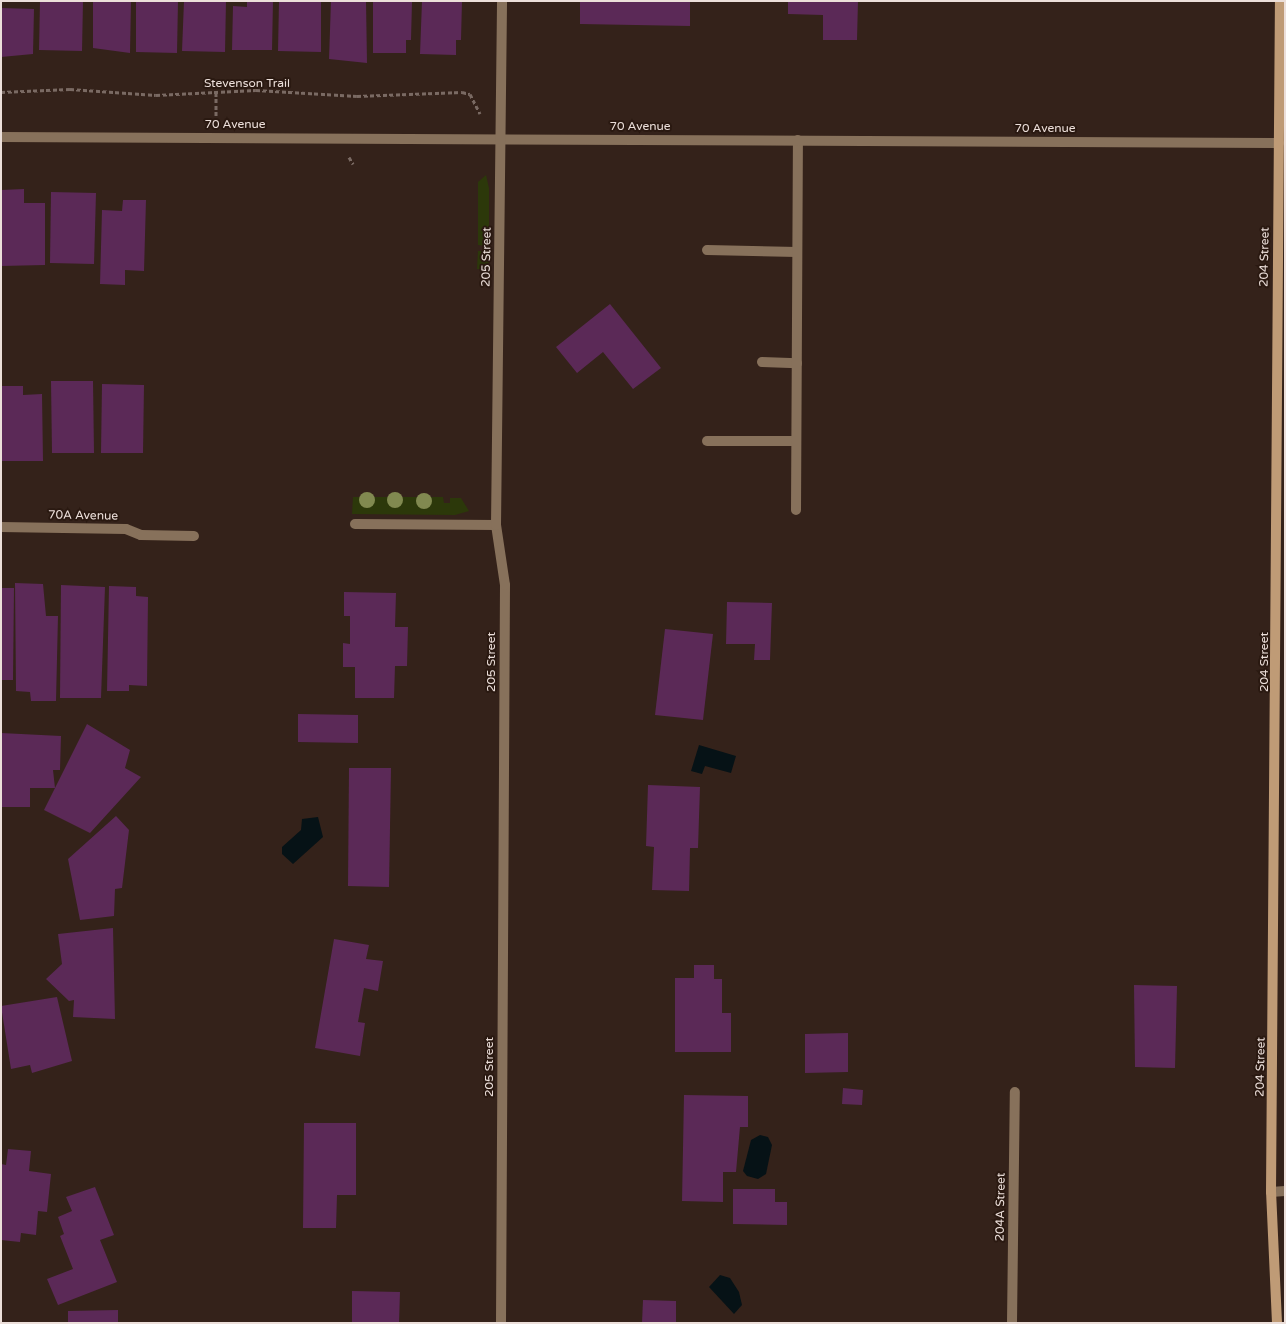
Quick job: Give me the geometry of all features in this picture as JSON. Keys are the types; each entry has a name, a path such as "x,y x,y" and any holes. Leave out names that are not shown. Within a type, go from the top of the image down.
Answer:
{"street":[{"name":"205 Street","path":"501,1323 505,584 496,526 502,1"},
{"name":"204 Street","path":"1277,1323 1271,1192 1281,560 1279,143 1282,114 1280,1"},
{"name":"70 Avenue","path":"1,137 1279,143"},
{"path":"796,510 798,140"},
{"path":"707,250 797,252"},
{"path":"762,362 797,362"},
{"path":"707,441 796,441"},
{"path":"355,524 496,526"},
{"name":"70A Avenue","path":"1,528 126,529 141,535 194,536"},
{"name":"204A Street","path":"1012,1323 1014,1092"},
{"path":"1271,1192 1285,1191"}],"path":[{"name":"Stevenson Trail","path":"1,92 70,88 156,95 216,92 357,96 462,92 470,94 480,114"},
{"path":"216,92 216,123"}],"green space":[{"path":"486,175 489,188 489,270 477,269 478,251 484,251 485,246 478,245 478,182"},
{"path":"353,497 443,497 444,503 450,503 450,498 461,498 469,511 455,515 352,514"}],"shaded area":[{"path":"699,745 736,756 731,773 705,766 702,774 691,771"},
{"path":"318,817 323,837 293,864 282,854 282,847 301,830 302,819"},
{"path":"760,1135 768,1137 772,1145 766,1174 758,1179 747,1176 743,1171 751,1140"},
{"path":"720,1275 730,1278 739,1292 742,1305 734,1314 709,1287"}],"building":[{"path":"40,1 83,1 82,51 39,50"},
{"path":"93,1 131,1 130,53 93,48"},
{"path":"136,1 178,1 177,53 136,52"},
{"path":"184,1 226,1 225,52 182,51"},
{"path":"247,1 273,1 272,50 232,50 233,6 247,7"},
{"path":"279,1 321,1 321,52 278,51"},
{"path":"331,1 366,1 367,63 329,59"},
{"path":"373,1 412,2 411,40 406,40 406,53 373,53"},
{"path":"422,1 462,1 461,40 456,40 456,55 420,54"},
{"path":"580,1 690,1 690,26 580,24"},
{"path":"788,1 858,1 857,40 823,40 823,15 788,14"},
{"path":"1,8 34,9 33,54 1,57"},
{"path":"24,189 24,203 45,203 45,265 1,266 1,190"},
{"path":"51,192 96,193 94,264 50,263"},
{"path":"123,200 146,200 144,271 125,270 125,285 100,284 102,210 122,211"},
{"path":"610,304 661,368 633,389 603,352 577,373 556,347"},
{"path":"51,381 93,381 94,453 52,453"},
{"path":"102,384 144,385 143,453 101,453"},
{"path":"1,386 23,386 23,395 42,394 43,461 1,461"},
{"path":"15,583 43,584 46,616 58,616 56,701 31,701 30,692 16,691"},
{"path":"61,585 105,587 101,698 60,698"},
{"path":"109,586 136,587 136,596 148,597 147,686 129,685 129,691 107,691"},
{"path":"1,588 14,588 13,680 1,680"},
{"path":"344,592 396,593 395,627 408,627 407,666 395,666 394,698 355,698 355,667 343,667 343,643 350,644 350,616 344,616"},
{"path":"727,602 772,603 770,660 754,660 755,644 726,644"},
{"path":"665,629 713,634 703,720 655,715"},
{"path":"298,714 358,715 358,743 298,742"},
{"path":"87,724 130,750 125,768 141,777 90,833 44,810"},
{"path":"1,733 61,736 60,770 53,770 55,788 30,788 30,807 1,807"},
{"path":"349,768 391,768 389,887 348,886"},
{"path":"648,785 700,787 698,848 690,848 689,891 652,890 654,847 646,846"},
{"path":"116,816 129,830 122,888 115,889 114,916 80,920 68,859"},
{"path":"113,928 115,1019 73,1017 74,1000 69,1001 46,979 62,964 58,934"},
{"path":"334,939 369,945 366,959 383,961 378,991 364,988 358,1022 365,1023 360,1056 315,1048"},
{"path":"694,965 714,965 714,979 722,979 722,1013 731,1013 731,1052 675,1052 675,978 694,978"},
{"path":"1134,985 1177,986 1175,1068 1135,1067"},
{"path":"57,997 72,1061 32,1073 30,1065 11,1069 1,1006"},
{"path":"848,1033 848,1072 805,1073 805,1034"},
{"path":"843,1088 863,1090 862,1105 842,1104"},
{"path":"684,1095 748,1096 748,1127 740,1127 736,1172 723,1172 723,1202 682,1201"},
{"path":"304,1123 356,1123 356,1195 337,1195 336,1228 303,1228"},
{"path":"8,1149 31,1151 29,1171 51,1174 47,1212 38,1211 36,1235 21,1233 20,1242 1,1240 1,1164 6,1165"},
{"path":"95,1187 114,1235 100,1240 117,1282 58,1305 47,1279 73,1269 60,1236 64,1234 58,1217 72,1211 66,1197"},
{"path":"733,1189 775,1189 775,1202 787,1202 787,1225 733,1224"},
{"path":"352,1291 400,1292 399,1323 352,1323"},
{"path":"643,1300 676,1301 676,1323 642,1323"},
{"path":"118,1310 118,1323 68,1323 68,1311"}]}
